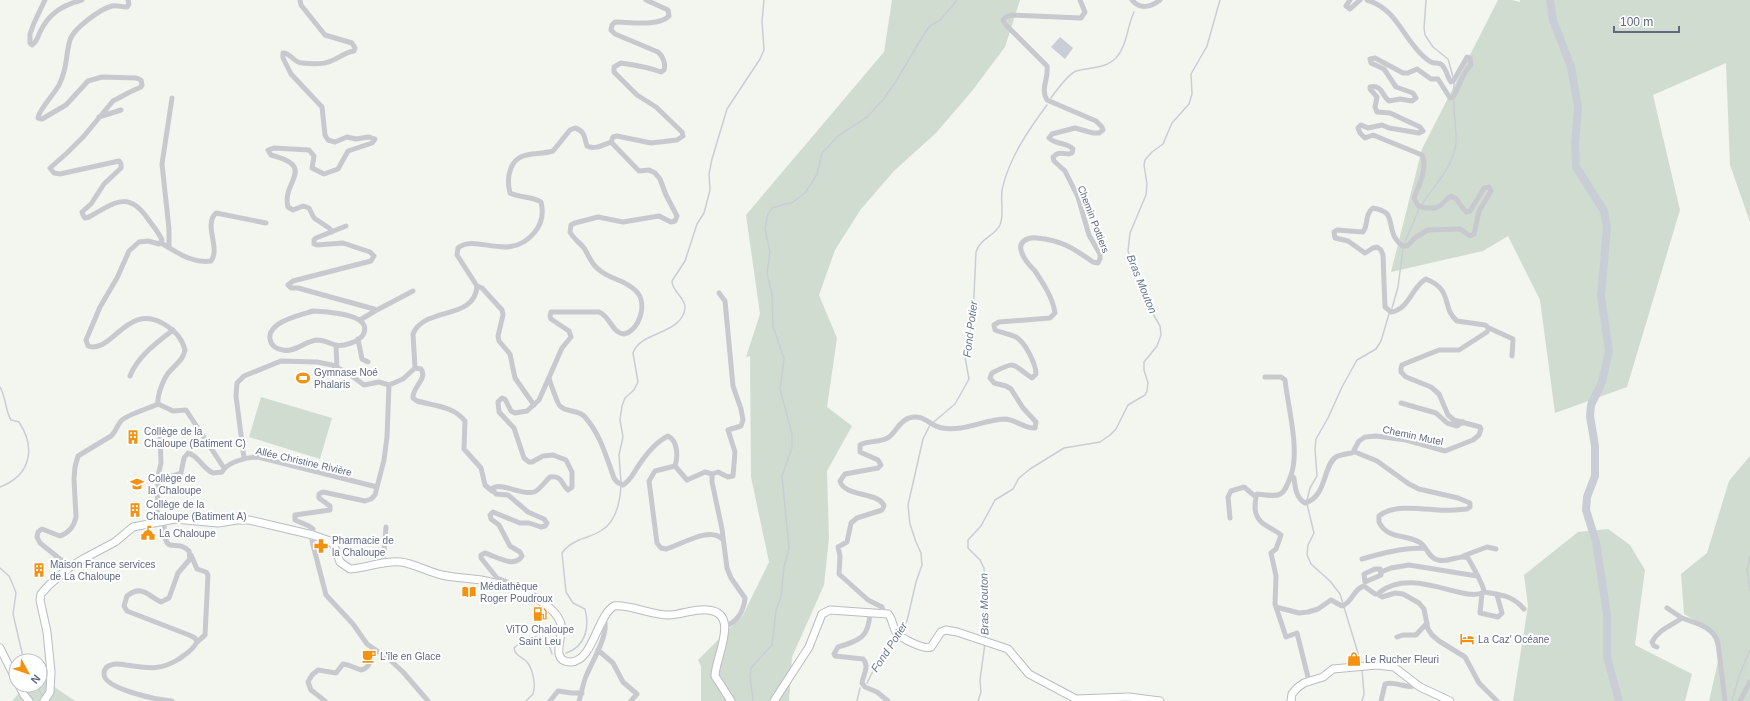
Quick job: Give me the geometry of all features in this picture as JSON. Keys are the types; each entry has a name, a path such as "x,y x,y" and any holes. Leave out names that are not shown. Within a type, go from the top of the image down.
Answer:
{"main road":[{"path":"46,699 51,686 50,656 47,632 40,600 42,594 49,585 70,567 115,542 133,527 174,519 218,523 249,520 313,535 332,543 340,562 350,569 402,562 433,573 484,581 523,593 540,601 550,608 560,620 562,631 558,653 563,660 574,661 584,654 611,608 617,606 654,614 670,615 708,610 719,615 723,619 725,634 715,676 731,701"},
{"path":"774,701 809,647 822,614 830,610 884,612 890,617 897,633 926,649 931,647 939,634 943,631 957,632 1008,649 1029,674 1076,699 1114,697 1160,701"},
{"path":"0,648 8,664"},
{"path":"1291,701 1292,694 1296,688 1309,681 1323,677 1333,669 1338,667 1366,666 1394,667 1417,685 1450,701"},
{"path":"23,693 29,701"}],"street":[{"path":"44,0 30,34 30,43 32,45 35,43 42,28 57,10 66,5 82,0"},
{"path":"128,0 129,4 127,7 118,5 108,8 75,31 70,39 66,67 60,84 38,116 42,119 66,105 88,80 102,78 136,78 141,80 141,87 117,98 98,118 84,136 51,166 50,170 56,174 66,173 119,161 121,168 104,184 91,204 82,212 82,216 85,218 89,217 115,203 122,202 134,204 141,209 161,238 161,243"},
{"path":"300,0 302,5 325,35 352,43 355,48 354,50 347,52 333,61 323,64 298,63 286,53 283,53 283,58 291,74 322,108 325,135 328,140 335,142 347,137 356,139 372,137 375,139 372,143 348,151 338,169 324,174 312,168 314,156 309,150 303,148 274,148 268,150 271,155 288,160 293,166 295,179 287,196 288,207 294,210 303,206 309,208 314,218 329,228 332,232"},
{"path":"534,405 515,378 510,354 499,341 498,336 503,315 502,310 482,288 477,286 457,256 458,248 467,243 499,248 519,246 528,242 542,223 543,210 541,202 510,193 510,170 514,160 522,156 553,151 570,130 575,128 584,133 586,146 590,148 611,142 613,137 616,136 650,143 677,140 683,136 682,132 660,111 637,96 614,72 614,67 621,63 636,67 651,68 661,72 664,70 665,67 662,58 658,52 615,34 611,30 615,22 642,23 663,20 669,16 668,10 646,0"},
{"name":"Chemin Pottiers","path":"884,612 882,607 872,603 839,574 840,556 838,548 839,545 847,542 850,526 853,520 882,510 884,505 881,501 846,489 841,485 840,481 845,474 878,468 881,465 878,460 860,452 860,445 889,437 904,420 917,417 928,420 934,425 943,429 1004,419 1016,421 1031,428 1035,428 1035,420 1023,408 1011,389 994,383 990,378 992,374 1006,366 1018,366 1032,378 1036,374 1027,349 1022,342 1016,337 995,330 994,325 999,322 1050,318 1055,313 1045,287 1022,254 1022,244 1024,240 1030,237 1054,239 1065,244 1093,262 1098,263 1100,259 1100,254 1089,235 1078,197 1065,172 1054,161 1053,157 1060,153 1072,153 1073,149 1069,145 1054,142 1049,138 1052,134 1070,128 1080,128 1096,134 1102,132 1102,127 1096,121 1047,100 1044,91 1047,66 1005,24 1003,20 1006,16 1012,15 1081,18 1085,14 1085,10 1080,0"},
{"path":"1132,0 1137,5 1148,6 1160,0"},
{"path":"1350,0 1346,6 1350,9 1360,0"},
{"path":"1367,0 1379,5 1393,16 1422,55 1432,62 1443,66 1451,82 1454,80 1467,58 1470,58 1470,65 1465,71 1456,94 1453,98 1450,98 1438,79 1431,79 1417,69 1408,73 1403,73 1375,58 1370,59 1370,63 1385,71 1396,88 1413,93 1416,98 1412,101 1400,99 1389,101 1381,89 1376,86 1370,87 1377,97 1377,112 1390,113 1420,127 1423,131 1419,133 1389,128 1382,125 1368,128 1361,126 1358,128 1360,133 1365,138 1373,135 1422,155 1424,170 1414,198 1418,206 1436,208 1441,206 1446,198 1451,196 1456,198 1466,212 1470,211 1484,188 1489,187 1491,191 1479,211 1474,234 1470,236 1460,229 1428,230 1416,237 1407,246 1402,246 1393,235 1389,216 1383,211 1373,208 1369,211 1366,217 1366,225 1362,232 1337,230 1334,232 1334,236 1348,241 1365,253 1377,247 1381,250 1383,255 1386,307 1391,312 1401,308 1412,297 1422,281 1426,279 1439,286 1444,291 1451,312 1457,321 1488,325 1489,328 1513,339 1512,356"},
{"path":"169,248 169,229 162,164 172,98"},
{"path":"98,118 121,110"},
{"path":"492,491 493,488 497,486 532,492 539,489 550,477 555,476 562,480 566,490 570,490 572,487 572,472 566,460 553,455 543,456 532,462 527,461 524,458 514,428 502,417 498,405 500,399 505,399 511,411 515,414 527,411 539,400 562,348 571,337 569,331 551,319 551,312 598,312 605,316 617,332 624,334 635,326 642,310 640,298 636,290 623,280 604,274 594,265 583,247 571,235 570,232 572,225 598,217 623,222 659,216 672,222 675,221 677,216 666,195 660,179 655,173 649,170 639,171 611,142"},
{"path":"158,404 158,398 167,374 181,359 185,350 179,336 173,330 158,322 138,320 127,324 104,343 94,347 88,346 86,340 100,308 117,278 129,251 139,242 148,241 161,243 200,263 211,261 214,254 211,229 212,218 216,213 266,223"},
{"path":"346,226 316,238 314,240 314,244 343,243 370,252 373,254 373,259 365,263 293,281 288,285 291,288 298,288 372,307 375,311"},
{"path":"415,368 413,334 418,325 431,318 468,306 473,299 477,286"},
{"path":"360,320 413,291"},
{"path":"675,466 687,480 705,472 712,474 718,472 728,477 733,476 735,452 728,430 741,426 743,420 733,386 725,301 719,293"},
{"path":"313,312 327,312 353,317 360,320 364,330 363,335 358,339 352,343 336,345 321,340 311,340 289,351 284,351 274,346 270,336 272,329 277,325 297,316 313,312"},
{"name":"Chemin Mutel","path":"1355,452 1354,450 1359,441 1365,437 1376,436 1406,440 1428,445 1439,450 1450,450 1473,440 1479,435 1481,430 1480,427 1454,420 1448,415 1443,400 1436,390 1406,377 1401,372 1401,368 1402,365 1440,350 1459,350 1487,332 1489,328"},
{"path":"130,376 137,362 145,353 173,330"},
{"path":"358,339 362,359 368,362"},
{"path":"336,345 337,368"},
{"path":"244,458 236,396 237,383 244,376 281,361 317,362 348,373 364,385 379,382 389,385 403,379 415,368"},
{"path":"415,368 421,369 423,376 413,394 413,398 417,401 454,410 465,421 464,449 481,468 485,485 496,494 508,495 528,512 544,519 547,522 545,526 541,527 529,523 520,523 498,513 493,512 490,516 499,525 510,546 520,552 522,556 517,561 505,561 485,553 481,555 480,558 497,578 520,587 523,593"},
{"path":"1265,377 1281,378 1285,380 1293,428 1294,464 1286,490 1282,494 1273,496 1257,494 1255,501 1256,516 1259,520 1281,535 1276,549 1271,554 1276,576 1276,607 1286,637 1297,633 1309,681"},
{"path":"549,378 554,387 557,403 560,407 581,413 597,434 614,478 618,482 623,485 628,481 638,466 668,436 672,438 675,444 677,457 675,466"},
{"path":"389,385 387,437 384,460 373,497 365,501 321,492 319,498 330,506 330,510 295,515 294,517 295,520 312,528 312,541 326,595 353,624 367,644 403,672 428,701"},
{"path":"1401,403 1436,413 1447,423 1457,426 1463,422"},
{"path":"158,404 173,411 186,410 224,468"},
{"path":"70,567 40,543 37,537 38,532 42,529 60,536 68,532 73,525 76,517 75,467 78,456 111,436 126,416 142,412 158,404"},
{"path":"146,433 155,432 160,436 161,463 158,476 160,480 158,483 160,521 165,542 168,545 186,548 197,569 206,572 208,575 205,635 188,653 162,668 116,664 111,665 104,670 104,678 112,685 155,699 172,701"},
{"path":"1291,475 1294,478 1295,488 1302,501 1305,503 1316,496 1325,480 1331,462 1337,456 1355,452 1377,461 1409,484 1419,489 1458,498 1470,503 1470,507 1467,509 1439,510 1415,508 1384,512 1379,516 1379,522 1385,531 1420,542 1430,556 1436,560 1442,561 1463,556 1487,547 1496,549"},
{"name":"Allée Christine Rivière","path":"160,480 181,473 184,458 188,453 194,455 201,465 213,473 222,472 224,468 244,458 258,457 377,487"},
{"path":"675,466 655,471 649,481 657,543 659,546 666,549 710,534 718,535 723,540"},
{"path":"712,474 712,482 728,574 746,598 736,621 724,627"},
{"path":"1230,518 1228,497 1230,491 1244,487 1256,497"},
{"path":"383,564 386,527"},
{"path":"1362,559 1392,550 1424,548"},
{"path":"190,555 190,559 178,573 169,598 161,602 145,591 138,591 127,596 124,606 127,611 189,635 195,638 197,642"},
{"path":"1463,556 1468,558 1484,587 1480,613 1498,617 1501,616 1502,613 1497,594"},
{"path":"1381,572 1391,568 1409,565 1477,576"},
{"path":"1379,594 1384,588 1410,582 1422,583 1472,594 1497,594 1511,598 1518,602 1524,609"},
{"path":"1276,607 1299,612 1314,611 1331,600 1342,606 1347,604 1359,587 1364,586 1375,594 1379,594 1382,598 1395,593 1403,594 1412,598 1424,609 1432,634 1439,641 1465,657 1479,683 1497,701"},
{"path":"1667,608 1682,618 1712,631 1716,635 1725,701"},
{"path":"870,612 865,635 850,643 838,647 834,654 835,656 863,659 866,661 862,683 865,688 877,692 888,701"},
{"path":"579,701 586,675 598,650 605,629 606,622 604,618"},
{"path":"1657,647 1654,646 1652,642 1657,635 1668,625 1682,618"},
{"path":"1397,637 1402,635 1416,636 1427,622"},
{"path":"326,701 311,690 308,682 312,675 318,670 336,673 343,664 348,664 361,670 365,669 370,664 372,648"},
{"path":"598,650 613,663 623,682 637,694 630,701"},
{"path":"1740,701 1750,682"},
{"path":"1381,701 1385,684 1388,683 1411,688 1417,685"},
{"path":"550,701 558,690 572,693 582,693"}],"shaded area":[{"path":"892,0 1020,0 1005,47 972,91 936,133 895,170 861,209 835,250 819,295 837,338 827,407 852,426 827,471 829,538 824,585 792,657 789,701 701,701 701,666 698,660 743,615 769,562 751,477 750,356 746,357 760,314 746,215 884,52"},
{"path":"1498,0 1512,0 1520,2 1520,0 1750,0 1750,222 1730,165 1726,63 1653,95 1680,210 1627,387 1555,413 1540,300 1508,236 1483,251 1391,272 1422,149"},
{"path":"1060,37 1073,48 1065,59 1051,47"},
{"path":"261,397 332,418 320,459 249,437"},
{"path":"1750,456 1750,701 1709,701 1719,657 1711,630 1684,614 1681,574 1707,553 1729,481"},
{"path":"1608,529 1630,545 1645,570 1635,645 1692,674 1685,701 1513,701 1528,606 1524,575 1578,532"},
{"path":"48,682 75,701 12,701 19,693 48,693"}],"waterway":[{"path":"621,482 619,455 623,437 620,420 622,406 625,398 634,390 638,382 633,353 637,346 644,340 669,328 677,323 682,317 685,304 674,288 672,281 685,261 697,224 704,213 710,190 709,174 712,159 727,109 760,59 764,50 762,21 764,0"},
{"path":"753,701 750,676 751,668 772,645 776,610 781,597 784,567 789,548 782,476 792,448 792,434 780,389 784,359 773,326 772,294 767,273 770,252 765,229 768,214 772,208 793,202 806,192 817,174 822,153 838,136 867,117 882,101 895,83 924,34 930,26 940,20 957,0"},
{"name":"Bras Mouton","path":"985,638 986,605 984,568 980,560 968,548 968,540 981,526 995,500 1013,489 1019,478 1030,469 1064,448 1100,442 1116,429 1128,405 1145,395 1147,391 1148,383 1144,370 1144,362 1157,346 1161,335 1160,326 1149,307 1128,251 1130,233 1146,195 1147,184 1144,165 1145,160 1152,152 1163,144 1172,123 1189,104 1192,94 1191,74 1207,46 1220,0"},
{"path":"1426,0 1425,35 1433,47 1448,59 1453,77"},
{"path":"1550,0 1553,20 1571,67 1578,107 1575,145 1576,167 1604,211 1607,228 1601,296 1609,351 1602,382 1591,405 1590,416 1595,446 1595,476 1587,497 1586,510 1596,542 1607,615 1607,657 1619,701"},
{"name":"Fond Potier","path":"1051,98 1063,83 1076,71 1102,66 1112,62 1116,58 1125,42 1134,12"},
{"path":"1454,81 1454,91"},
{"path":"1421,206 1447,168 1454,152 1456,143 1454,99"},
{"name":"Fond Potier","path":"899,633 907,621 916,582 922,565 921,553 910,524 908,505 923,439 930,425 955,404 969,379 965,357 973,316 976,252 981,243 1000,225 1002,216 1002,191 1010,164 1027,134 1047,105"},
{"path":"1404,244 1419,209"},
{"path":"1392,308 1398,287 1403,249"},
{"path":"1307,500 1310,488 1317,476 1315,449 1316,439 1357,360 1376,349 1381,341 1389,314"},
{"path":"0,387 11,420 19,422 28,441 29,451 28,460 24,468 10,482 0,487"},
{"path":"566,653 578,646 582,641 587,623 585,609 573,603 566,592 562,553 572,544 597,533 607,526 617,510 621,486"},
{"path":"1307,504 1314,533 1308,545 1307,555 1311,564 1330,581 1340,594 1361,663"},
{"path":"1750,556 1747,570 1750,591"},
{"path":"0,568 9,576 16,593 13,614 22,653"},
{"name":"Fond Potier","path":"867,683 876,665 897,636"},
{"path":"526,701 533,694 533,677 529,665 517,655 514,648 522,641 536,637 549,645 552,654"},
{"name":"Bras Mouton","path":"978,701 981,692 980,680 985,643"},
{"path":"1732,701 1739,676 1750,650"},
{"path":"1362,669 1364,694 1362,701"},
{"name":"Fond Potier","path":"857,701 860,688"},
{"path":"41,693 43,698"}],"place":[{"name":"Gymnase Noé Phalaris","path":"303,378"},
{"name":"Collège de la Chaloupe (Batiment C)","path":"133,437"},
{"name":"Collège de la Chaloupe","path":"137,484"},
{"name":"Collège de la Chaloupe (Batiment A)","path":"135,510"},
{"name":"La Chaloupe","path":"148,533"},
{"name":"Pharmacie de la Chaloupe","path":"321,546"},
{"name":"Maison France services de La Chaloupe","path":"39,570"},
{"name":"Médiathèque Roger Poudroux","path":"469,592"},
{"name":"ViTO Chaloupe Saint Leu","path":"540,614"},
{"name":"La Caz' Océane","path":"1467,639"},
{"name":"L'île en Glace","path":"369,656"},
{"name":"Le Rucher Fleuri","path":"1354,659"}]}
